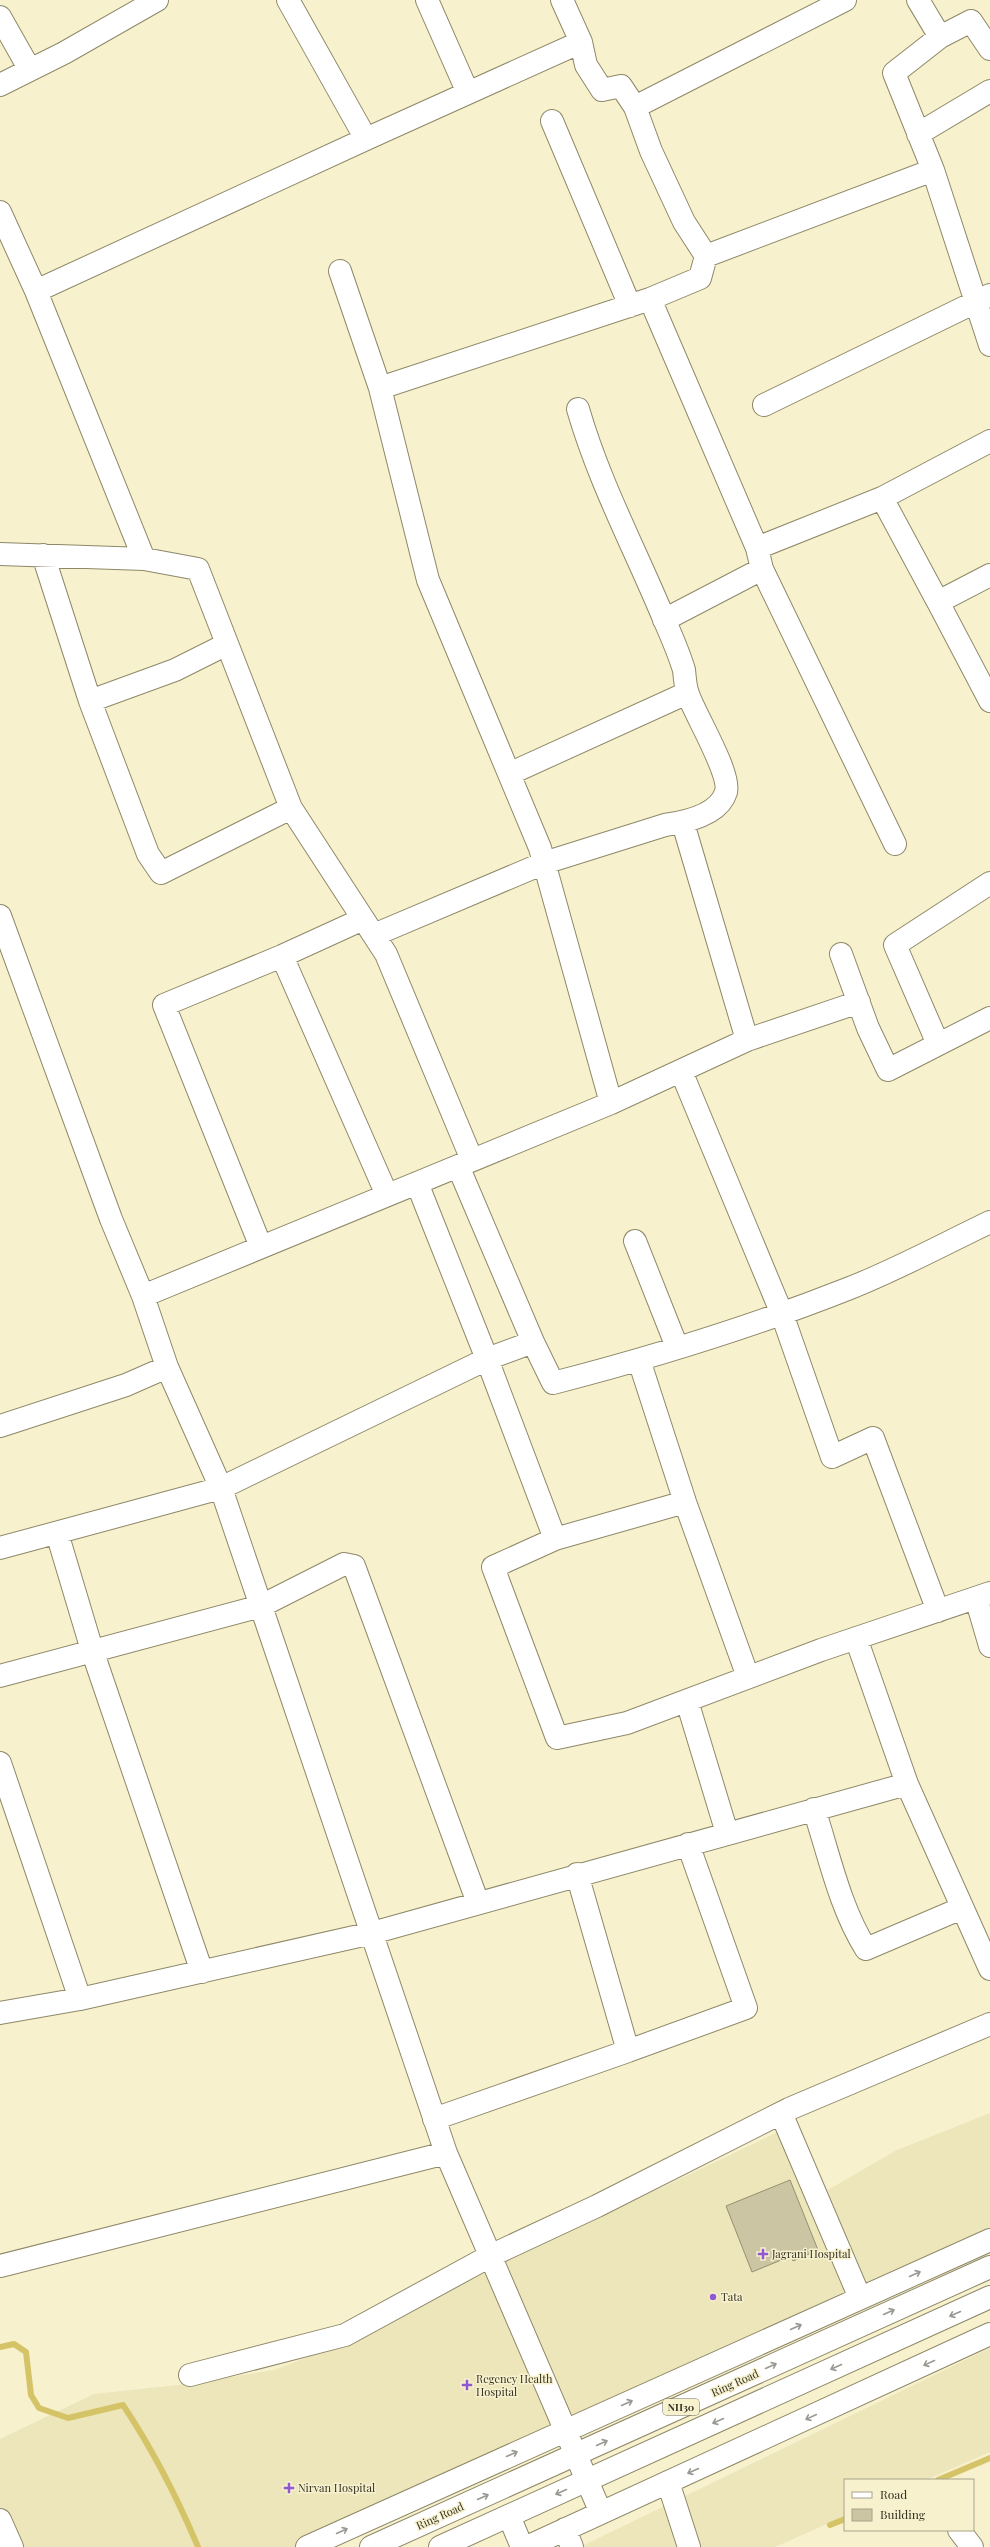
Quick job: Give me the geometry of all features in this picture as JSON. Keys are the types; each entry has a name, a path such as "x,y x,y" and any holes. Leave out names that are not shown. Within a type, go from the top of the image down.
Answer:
{"main road":[{"path":"288,0 366,139"},
{"path":"427,0 468,93"},
{"path":"380,388 650,300 700,278 706,256 684,222 651,151 635,107 621,86 602,90 586,65 581,42 562,0"},
{"path":"635,107 846,0"},
{"path":"918,0 940,38"},
{"path":"0,85 30,70 144,3"},
{"path":"0,17 30,70"},
{"path":"990,49 971,21 940,38 894,73 983,298 990,345"},
{"path":"36,291 581,42"},
{"path":"918,134 990,91"},
{"path":"552,121 630,306"},
{"path":"706,256 933,170"},
{"path":"0,212 36,291 144,560"},
{"path":"340,271 380,388 428,580 509,774 544,863 612,1103"},
{"path":"764,405 983,298"},
{"path":"650,300 757,548 762,570 895,844"},
{"path":"261,1247 164,1005 282,956 369,927 544,863 666,825 683,823 714,809 722,800 726,790 723,771 687,693 683,669 664,620 590,452 578,409"},
{"path":"757,548 882,498 990,441"},
{"path":"882,498 990,701"},
{"path":"1,551 43,555 144,560 198,569 292,808 386,954 533,1342 553,1382 639,1360 782,1314 852,1287 990,1222"},
{"path":"43,555 90,702 148,854 161,873 292,808"},
{"path":"664,620 762,570"},
{"path":"938,602 990,575"},
{"path":"90,702 175,670 227,644"},
{"path":"509,774 687,693"},
{"path":"683,823 747,1040"},
{"path":"938,1044 895,945 990,883"},
{"path":"0,916 4,942 143,1296 167,1367 221,1488 446,2153 601,2513"},
{"path":"841,954 859,1002 888,1070 990,1018"},
{"path":"282,956 387,1195"},
{"path":"143,1296 612,1103 747,1040 859,1002"},
{"path":"681,1071 782,1314 832,1457 873,1438 938,1611"},
{"path":"417,1183 488,1359 555,1539"},
{"path":"635,1241 677,1348"},
{"path":"0,1548 221,1488 488,1359 533,1342"},
{"path":"639,1360 685,1502 748,1677"},
{"path":"0,1426 126,1385 167,1367"},
{"path":"685,1502 555,1539 493,1567 557,1738 626,1723 856,1638 983,1596 990,1646"},
{"path":"57,1533 92,1650 202,1972"},
{"path":"0,1676 92,1650 261,1606 344,1564 354,1566 478,1903"},
{"path":"856,1638 907,1784 990,1969"},
{"path":"686,1701 727,1833"},
{"path":"1,1771 80,1999"},
{"path":"0,2013 80,1999 372,1933 577,1874 907,1784"},
{"path":"814,1809 857,1935 866,1949 962,1908"},
{"path":"434,2119 746,2008 688,1844"},
{"path":"577,1874 628,2050"},
{"path":"190,2375 345,2335 490,2256 597,2206 781,2114 990,2024"},
{"path":"781,2114 860,2298"},
{"path":"0,2266 446,2153"},
{"path":"307,2547 990,2240"},
{"name":"Ring Road","path":"371,2547 990,2267"},
{"name":"NH30","path":"440,2547 990,2297"},
{"path":"527,2547 569,2538 601,2513 990,2334"},
{"path":"668,2482 689,2547"},
{"path":"509,2516 522,2547"},
{"path":"0,2520 12,2547"},
{"path":"961,2531 972,2547"}],"shaded area":[{"path":"990,2113 990,2235 296,2547 0,2547 0,2439 94,2394 187,2384 274,2370 347,2342 504,2263 797,2123 826,2191 897,2150"},
{"path":"990,2348 990,2452 928,2479 844,2479 844,2516 775,2547 580,2547"}],"building":[{"path":"790,2180 818,2250 793,2261 791,2256 752,2272 726,2206"}],"waterway":[{"path":"0,2347 14,2344 26,2352 31,2395 39,2408 68,2418 123,2405 164,2474 198,2547"},
{"path":"940,2479 990,2458"},
{"path":"830,2525 844,2519"}],"place":[{"name":"Jagrani Hospital","path":"763,2254"},
{"name":"Tata","path":"713,2297"},
{"name":"Regency Health Hospital","path":"467,2385"},
{"name":"Nirvan Hospital","path":"289,2488"}]}
